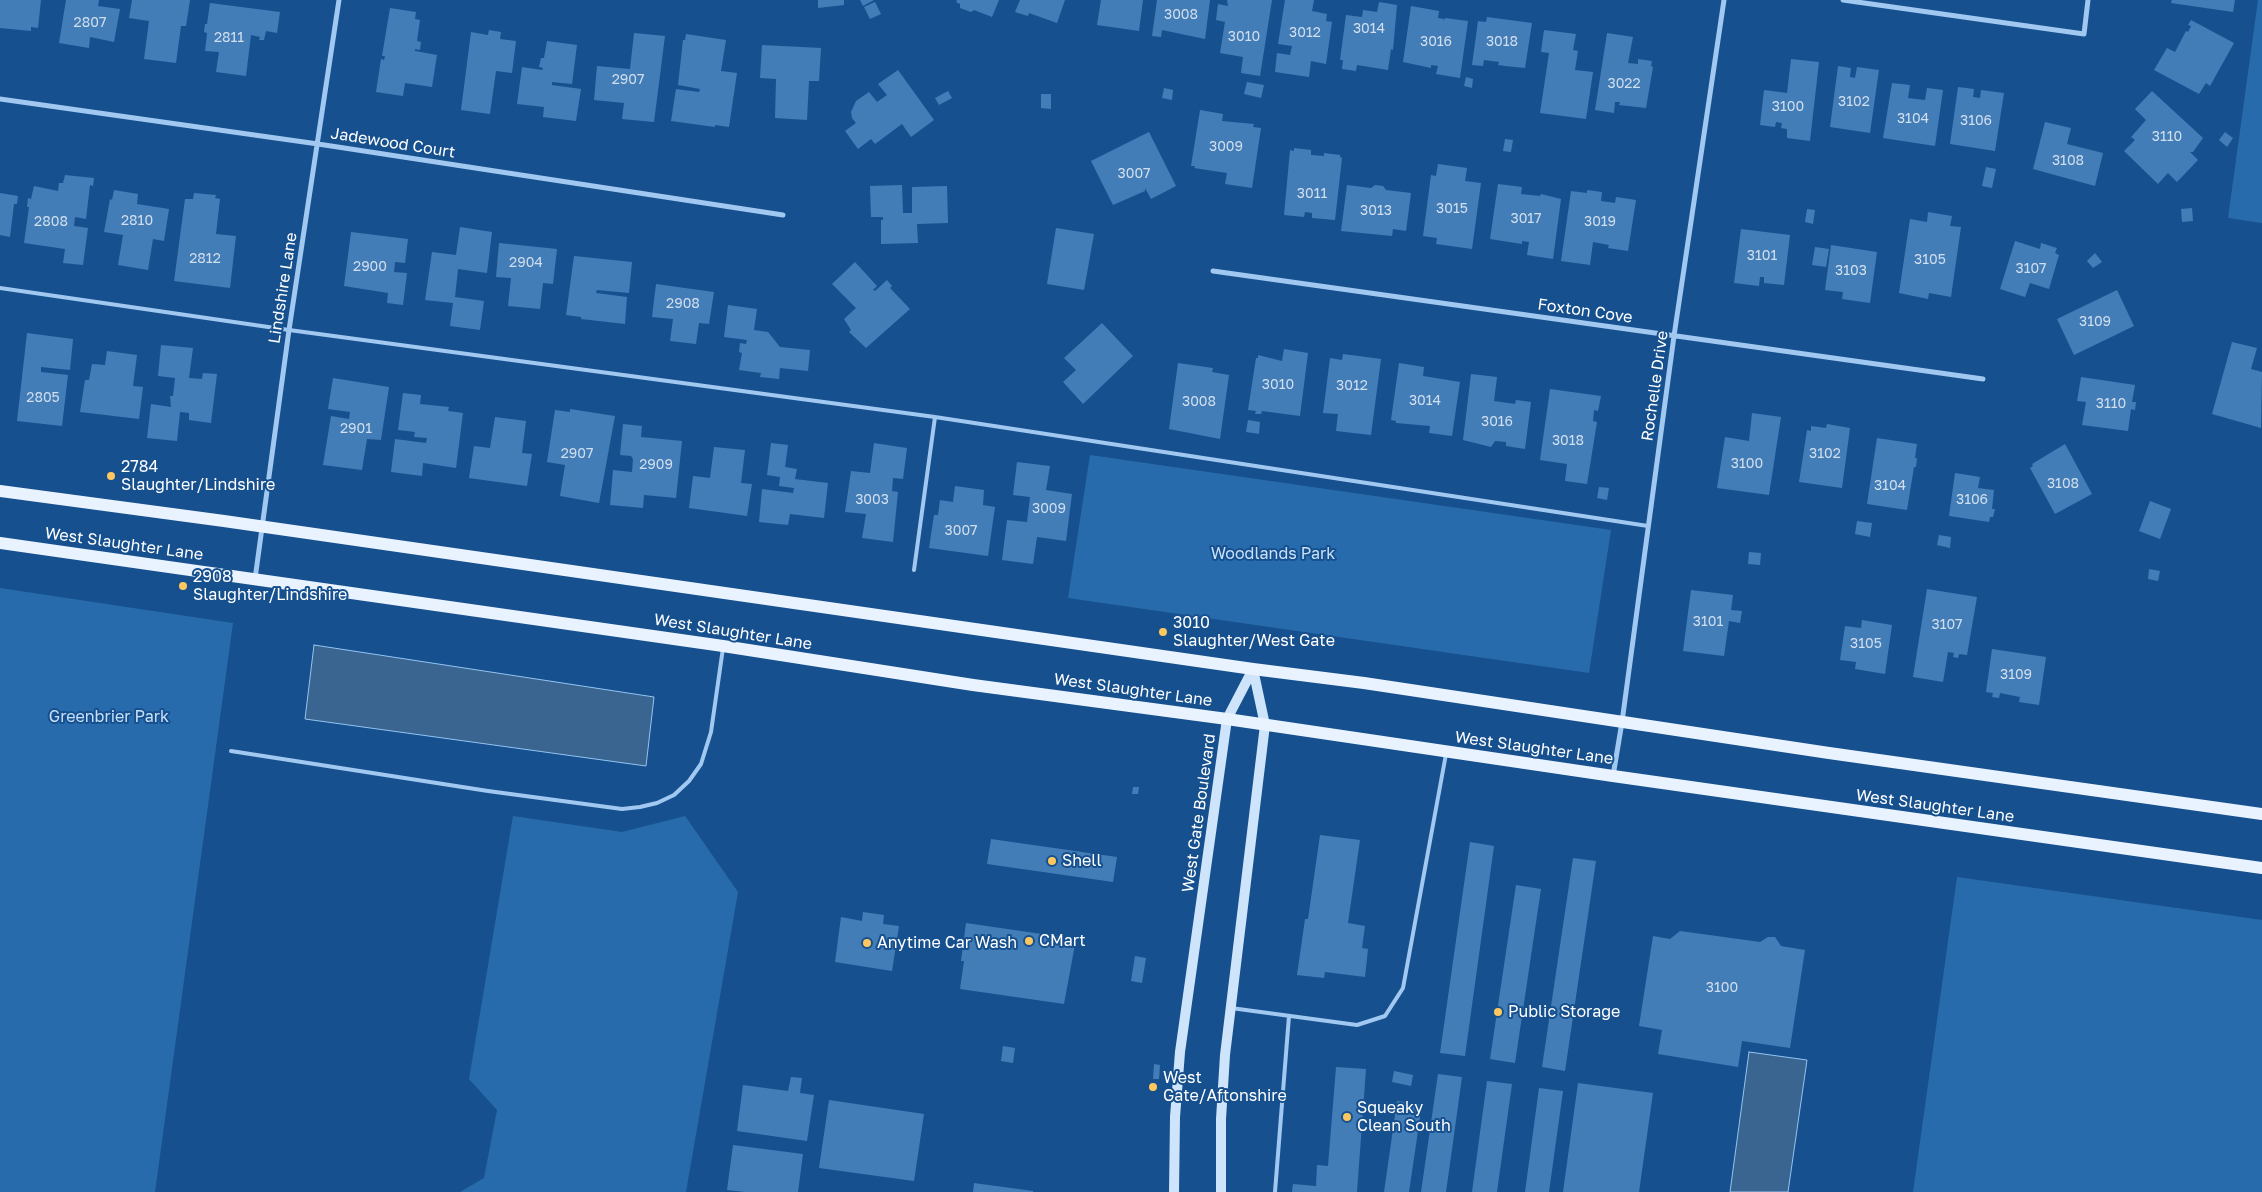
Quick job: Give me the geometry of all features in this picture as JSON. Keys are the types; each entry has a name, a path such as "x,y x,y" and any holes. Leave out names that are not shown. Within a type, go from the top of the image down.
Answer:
{"main road":[{"path":"0,491 1253,669 1364,682 1622,722 2262,814"},
{"name":"West Slaughter Lane","path":"0,544 723,646 973,685 1227,719 2262,868"},
{"path":"1221,1192 1221,1119 1231,1008 1265,725 1253,669"},
{"name":"West Gate Boulevard","path":"1174,1192 1175,1117 1180,1052 1227,719 1253,669"}],"street":[{"name":"Lindshire Lane","path":"255,580 289,330 339,0"},
{"name":"Rochelle Drive","path":"1613,776 1674,336 1724,0"},
{"path":"1842,0 2084,34 2088,0"},
{"name":"Jadewood Court","path":"0,99 318,144 783,215"},
{"name":"Foxton Cove","path":"1213,271 1983,379"}],"lane":[{"path":"0,288 289,330 935,417 1648,526"},
{"path":"914,570 935,417"},
{"path":"231,751 488,791 622,809 640,807 657,803 674,795 689,781 701,764 711,732 723,646"},
{"path":"1231,1008 1357,1025 1385,1016 1403,988 1446,752"},
{"path":"1275,1192 1290,1016"}],"green space":[{"path":"2258,0 2262,0 2262,223 2228,218"},
{"name":"Woodlands Park","path":"1090,455 1611,530 1589,673 1068,598"},
{"name":"Greenbrier Park","path":"0,588 233,623 155,1192 0,1192"},
{"path":"513,816 622,832 685,816 738,892 686,1192 460,1192 484,1178 497,1110 469,1079"},
{"path":"1957,877 2262,920 2262,1192 1913,1192"}],"shaded area":[{"path":"314,645 654,697 646,766 305,719"},
{"path":"1749,1052 1807,1060 1788,1192 1730,1192"}],"building":[{"path":"0,0 41,0 38,28 31,27 31,31 0,28"},
{"path":"66,0 99,0 98,6 120,9 114,42 90,37 89,48 59,43"},
{"path":"132,0 190,0 186,26 181,26 176,63 144,59 149,21 129,18"},
{"path":"818,0 844,0 844,5 818,8"},
{"path":"860,0 874,0 863,6"},
{"path":"957,0 999,0 992,17 974,10 971,12 960,8 960,4 956,2"},
{"path":"1020,0 1065,0 1057,23 1029,13 1028,16 1015,12"},
{"path":"1101,0 1143,0 1139,31 1097,25"},
{"path":"1157,0 1210,0 1205,39 1162,30 1161,37 1152,36"},
{"path":"1227,0 1272,0 1260,76 1241,73 1243,57 1220,53 1225,22 1216,20 1218,4 1228,6"},
{"path":"1285,0 1314,0 1312,11 1327,14 1326,21 1332,22 1326,64 1311,61 1309,77 1275,72 1277,53 1290,55 1292,46 1278,44"},
{"path":"2172,0 2235,0 2233,12 2171,3"},
{"path":"875,2 881,14 870,19 864,7"},
{"path":"1379,2 1397,5 1393,50 1391,49 1388,70 1357,65 1356,71 1342,69 1343,60 1340,60 1346,15 1362,17 1363,10 1377,12"},
{"path":"210,3 280,12 277,33 266,31 264,40 259,40 260,37 251,35 246,76 216,72 219,52 205,51 207,33 204,32"},
{"path":"1411,6 1439,11 1438,18 1444,19 1443,22 1445,18 1468,21 1460,78 1436,74 1438,66 1431,65 1431,68 1403,62"},
{"path":"390,8 416,12 415,19 420,20 417,41 421,42 420,50 415,49 415,51 437,55 432,87 405,83 403,96 376,92 381,59 384,60 385,56 382,56"},
{"path":"1487,17 1532,23 1525,68 1498,65 1499,62 1484,60 1483,66 1472,65 1478,21 1486,22"},
{"path":"2191,20 2234,43 2210,86 2206,83 2199,94 2154,70 2167,48 2175,52 2186,31 2188,32 2191,26 2188,25"},
{"path":"489,30 501,32 500,39 516,41 512,73 496,71 490,114 461,110 471,32 488,35"},
{"path":"1544,30 1576,34 1573,50 1578,51 1575,70 1593,72 1586,119 1540,113 1549,53 1541,52"},
{"path":"634,33 665,36 654,122 622,119 624,103 594,100 597,66 630,69"},
{"path":"1607,33 1633,37 1628,63 1638,64 1638,59 1652,61 1651,66 1653,67 1646,108 1619,105 1620,102 1615,102 1614,113 1595,110"},
{"path":"686,34 726,40 721,71 737,73 729,127 671,121 676,89 699,92 700,89 678,85 683,40 685,40"},
{"path":"547,41 577,45 572,84 552,82 552,85 581,89 576,121 543,117 544,107 517,104 522,67 542,70 543,68 539,67 541,58 544,58"},
{"path":"762,45 821,48 819,81 809,81 807,120 775,118 776,79 760,78"},
{"path":"1791,59 1819,62 1810,141 1787,138 1787,129 1781,128 1782,123 1776,122 1775,127 1760,125 1764,90 1787,93"},
{"path":"1838,66 1851,68 1850,77 1855,78 1857,67 1879,70 1870,133 1830,127"},
{"path":"898,70 934,120 911,137 902,124 875,144 871,139 858,149 845,131 856,123 852,118 851,112 856,101 869,92 877,102 887,95 878,84"},
{"path":"1466,77 1473,79 1472,88 1464,86"},
{"path":"1247,82 1264,85 1261,98 1244,94"},
{"path":"1892,83 1910,85 1908,98 1925,100 1927,88 1943,90 1935,146 1883,138"},
{"path":"1958,87 1974,89 1973,97 1980,98 1981,90 2004,93 1995,151 1950,144"},
{"path":"1164,88 1173,90 1172,100 1162,98"},
{"path":"948,91 952,98 939,105 935,98"},
{"path":"2152,91 2203,138 2193,152 2190,152 2198,160 2177,182 2168,173 2158,184 2124,151 2135,140 2131,137 2146,120 2135,109"},
{"path":"1041,94 1051,94 1051,109 1041,108"},
{"path":"1200,110 1223,114 1222,121 1254,124 1253,127 1261,128 1252,188 1225,184 1227,173 1191,166"},
{"path":"2045,122 2071,128 2067,144 2103,153 2095,186 2033,169"},
{"path":"1149,132 1176,186 1151,199 1145,188 1145,191 1113,205 1091,161"},
{"path":"2225,132 2233,138 2227,147 2219,140"},
{"path":"1505,139 1513,140 1511,152 1503,151"},
{"path":"1294,148 1311,150 1311,155 1324,156 1324,153 1340,155 1342,158 1335,220 1312,218 1312,213 1305,212 1304,217 1284,215 1290,150 1294,151"},
{"path":"1438,164 1467,168 1465,181 1481,183 1472,249 1436,244 1437,238 1423,236 1431,175 1436,176"},
{"path":"1986,167 1996,169 1992,188 1982,186"},
{"path":"65,175 94,178 93,186 90,185 86,219 75,217 74,226 88,228 83,265 63,263 65,249 24,243 29,207 27,207 28,198 31,199 34,186 58,191 59,183 63,183"},
{"path":"1498,184 1522,187 1521,194 1540,196 1541,194 1561,199 1553,259 1527,255 1529,242 1522,241 1522,244 1490,239"},
{"path":"902,185 903,213 912,213 912,187 947,186 948,223 917,224 918,243 881,244 881,220 883,220 883,217 871,217 870,186"},
{"path":"1347,185 1371,188 1375,185 1383,186 1386,190 1411,193 1406,231 1393,229 1392,236 1341,231"},
{"path":"114,190 138,194 137,204 169,209 164,241 153,239 148,270 118,265 123,235 104,232 110,199 112,200"},
{"path":"1587,190 1602,192 1601,201 1615,203 1616,197 1636,200 1628,251 1608,248 1609,245 1593,242 1590,265 1561,261 1571,191 1587,193"},
{"path":"0,193 18,196 17,204 14,204 10,237 0,235"},
{"path":"194,193 216,195 215,198 220,199 216,234 236,236 230,288 174,281 185,199 193,199"},
{"path":"2192,208 2193,221 2182,222 2181,209"},
{"path":"1807,209 1815,210 1813,224 1805,222"},
{"path":"1928,212 1952,216 1950,226 1961,227 1951,297 1929,293 1928,299 1899,293 1910,219 1927,222"},
{"path":"460,227 492,232 487,273 458,269 455,297 484,301 480,330 450,326 453,303 425,300 432,252 456,255"},
{"path":"1056,228 1094,234 1084,290 1047,284"},
{"path":"1741,229 1790,235 1784,285 1764,283 1764,277 1760,277 1759,286 1734,283"},
{"path":"351,232 408,239 405,263 395,262 394,272 407,273 403,305 387,303 388,293 344,286"},
{"path":"2015,241 2040,249 2041,243 2057,248 2055,253 2059,255 2049,289 2030,283 2025,297 2000,289"},
{"path":"499,243 557,249 553,284 543,283 540,309 508,306 511,278 496,277"},
{"path":"1831,245 1877,252 1870,303 1842,299 1843,292 1825,290"},
{"path":"1815,247 1829,249 1826,267 1812,265"},
{"path":"2095,253 2102,262 2093,268 2087,261"},
{"path":"574,256 632,262 629,293 597,290 596,293 627,297 625,324 581,319 581,317 566,315"},
{"path":"855,262 877,286 873,290 875,291 887,280 892,286 890,288 910,309 866,348 849,332 851,330 844,319 856,308 832,284"},
{"path":"656,284 714,292 709,324 699,323 696,344 670,341 673,319 652,317"},
{"path":"2117,290 2134,326 2074,355 2057,319"},
{"path":"728,305 757,309 754,330 768,332 780,347 810,350 808,371 780,368 779,379 760,377 761,373 739,370 742,353 739,352 740,343 746,344 747,340 724,337"},
{"path":"1102,323 1133,356 1083,404 1063,382 1076,370 1064,358"},
{"path":"27,333 73,339 70,370 41,367 41,372 68,375 62,426 17,421"},
{"path":"2232,342 2257,348 2251,369 2262,372 2261,428 2212,414"},
{"path":"161,345 193,348 189,378 202,379 203,373 217,374 211,423 189,420 189,413 180,412 177,441 147,438 151,404 171,407 170,396 173,396 175,378 158,376"},
{"path":"1284,349 1308,353 1300,416 1262,411 1261,414 1255,414 1256,411 1248,410 1256,358 1258,358 1258,355 1282,361"},
{"path":"107,351 137,355 133,386 143,387 139,419 80,412 85,380 89,380 92,364 105,365"},
{"path":"1343,354 1381,359 1371,435 1336,431 1338,414 1323,413 1330,358 1342,360"},
{"path":"1178,363 1213,368 1212,372 1229,375 1220,439 1169,429"},
{"path":"1399,363 1424,367 1423,376 1460,382 1452,436 1429,433 1430,426 1396,423 1396,421 1391,420"},
{"path":"1471,374 1497,377 1494,401 1515,404 1516,400 1531,402 1525,449 1506,446 1506,442 1495,441 1491,447 1463,440"},
{"path":"2081,377 2135,385 2132,402 2136,402 2135,410 2131,409 2128,431 2082,425 2086,402 2077,401"},
{"path":"333,378 389,387 381,440 367,439 362,470 323,465 331,416 349,419 350,412 328,409"},
{"path":"1550,389 1601,396 1598,411 1594,410 1593,421 1597,422 1587,484 1565,481 1567,464 1540,460"},
{"path":"403,393 421,395 420,404 449,407 448,411 463,413 456,468 423,463 422,476 391,472 395,439 426,443 427,438 414,437 415,432 398,430"},
{"path":"570,409 615,416 599,503 560,496 565,465 547,462 555,410 570,412"},
{"path":"1752,413 1781,417 1769,495 1717,488 1725,437 1749,441"},
{"path":"495,417 526,421 522,453 532,454 527,486 469,478 474,446 490,448"},
{"path":"1248,420 1260,422 1259,434 1246,432"},
{"path":"623,424 642,426 641,437 682,441 676,498 644,495 643,508 610,505 613,470 632,472 633,459 631,456 620,455"},
{"path":"1827,424 1850,428 1842,488 1799,482 1807,430 1811,431 1811,426 1826,428"},
{"path":"1877,438 1917,444 1916,467 1914,467 1907,510 1867,504"},
{"path":"771,443 788,445 785,467 797,469 795,479 828,483 824,518 790,514 788,525 759,522 762,489 793,493 794,488 779,486 780,477 767,475"},
{"path":"874,443 907,448 903,479 893,478 892,491 898,492 893,542 862,538 866,514 845,512 851,471 870,473"},
{"path":"2065,444 2092,494 2055,514 2030,468 2033,466 2032,464"},
{"path":"714,447 745,450 741,483 752,484 747,516 689,508 693,476 710,478"},
{"path":"1017,462 1050,466 1046,490 1072,494 1066,541 1037,537 1033,564 1002,560 1007,520 1027,522 1030,497 1013,495"},
{"path":"1955,473 1980,477 1978,488 1994,490 1992,509 1995,509 1993,517 1990,517 1989,522 1949,516"},
{"path":"955,486 984,490 983,505 995,507 988,556 929,548 934,515 938,515 940,500 953,502"},
{"path":"1599,487 1609,488 1607,500 1597,498"},
{"path":"2150,501 2171,509 2160,539 2139,531"},
{"path":"1857,521 1872,523 1870,537 1855,534"},
{"path":"1939,535 1951,537 1950,548 1937,545"},
{"path":"1749,552 1761,553 1760,565 1748,564"},
{"path":"2149,569 2160,571 2158,581 2148,579"},
{"path":"1927,589 1977,597 1967,655 1959,654 1958,658 1953,657 1954,653 1948,652 1943,682 1913,677"},
{"path":"1691,590 1733,595 1731,610 1742,611 1740,623 1729,621 1724,656 1683,651"},
{"path":"1862,620 1892,625 1885,674 1855,669 1856,662 1840,660 1845,626 1861,628"},
{"path":"1992,649 2046,657 2039,705 2019,702 2020,697 2000,693 1999,698 1992,697 1993,693 1986,692"},
{"path":"1133,787 1139,787 1138,794 1132,794"},
{"path":"1320,835 1360,840 1348,923 1365,926 1362,948 1368,949 1365,977 1325,972 1324,978 1297,975 1305,919 1308,919"},
{"name":"Shell","path":"991,839 1117,857 1113,882 987,864"},
{"path":"1470,842 1494,846 1465,1056 1440,1053"},
{"path":"1573,858 1596,861 1565,1071 1542,1067"},
{"path":"1516,885 1541,889 1515,1063 1490,1059"},
{"name":"Anytime Car Wash","path":"863,912 884,915 883,924 899,926 892,971 835,962 841,917 862,921"},
{"path":"966,923 1076,939 1064,1004 960,989 964,961 961,961"},
{"path":"1680,931 1760,942 1768,937 1775,937 1781,946 1805,950 1790,1048 1742,1041 1738,1067 1658,1054 1662,1030 1639,1026 1653,936 1670,939"},
{"path":"1135,956 1146,958 1142,983 1131,981"},
{"path":"1003,1046 1015,1048 1013,1063 1001,1061"},
{"path":"1154,1064 1160,1065 1159,1079 1153,1079"},
{"name":"Squeaky Clean South","path":"1336,1067 1366,1069 1357,1192 1292,1192 1293,1184 1316,1186 1317,1165 1328,1166"},
{"path":"1394,1071 1413,1075 1411,1086 1392,1082"},
{"path":"1438,1074 1462,1077 1446,1192 1421,1192"},
{"path":"791,1077 802,1078 800,1093 814,1095 807,1141 737,1131 743,1085 788,1091"},
{"path":"1487,1081 1512,1084 1497,1192 1472,1192"},
{"path":"1578,1083 1653,1093 1639,1192 1563,1192"},
{"path":"1539,1088 1563,1091 1549,1192 1525,1192"},
{"path":"829,1100 924,1114 914,1181 819,1168"},
{"path":"1397,1101 1422,1104 1409,1192 1384,1192"},
{"path":"733,1145 803,1154 798,1192 727,1190"},
{"path":"974,1183 1033,1191 1033,1192 973,1192"}],"place":[{"name":"2784 Slaughter/Lindshire","path":"111,476"},
{"name":"2908 Slaughter/Lindshire","path":"183,586"},
{"name":"3010 Slaughter/West Gate","path":"1163,632"},
{"name":"Shell","path":"1052,861"},
{"name":"CMart","path":"1029,941"},
{"name":"Anytime Car Wash","path":"867,943"},
{"name":"Public Storage","path":"1498,1012"},
{"name":"West Gate/Aftonshire","path":"1153,1087"},
{"name":"Squeaky Clean South","path":"1347,1117"}]}
